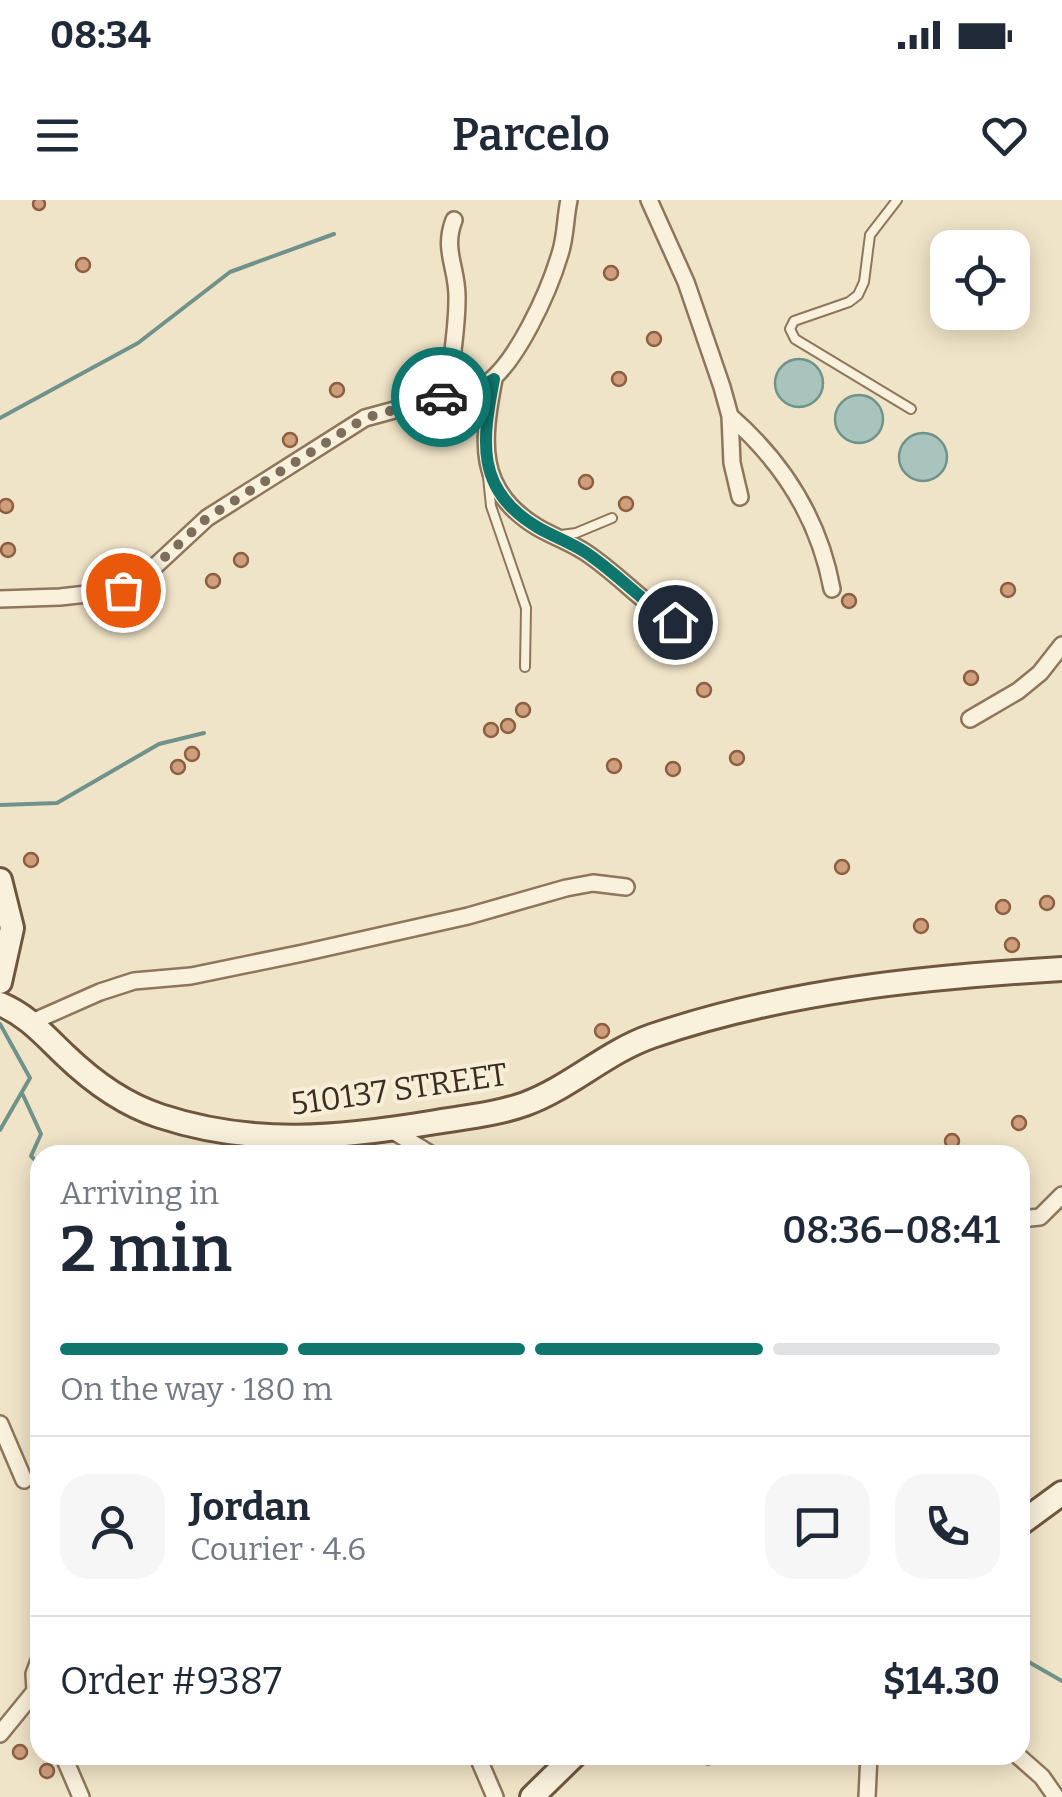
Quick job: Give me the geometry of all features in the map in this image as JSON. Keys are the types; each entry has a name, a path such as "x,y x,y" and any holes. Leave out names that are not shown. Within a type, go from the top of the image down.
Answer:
{"street":[{"path":"569,200 561,252 549,283 518,344 494,379 486,416 488,472 513,509 586,553 675,622"},
{"path":"649,200 686,282 730,416 732,463 740,497"},
{"path":"446,395 458,301 457,280 447,246 454,220"},
{"path":"0,599 123,590 138,582 207,518 365,418 483,386 494,379"},
{"path":"730,416 762,446 797,493 822,546 832,589"},
{"path":"970,719 1018,691 1040,673 1062,645"},
{"path":"0,880 12,928 0,982"},
{"path":"32,1022 100,992 134,982 191,976 468,916 566,888 594,883 626,887"},
{"name":"510137 STREET","path":"0,1004 32,1022 120,1099 159,1116 266,1138 312,1139 492,1113 527,1103 617,1050 756,1008 837,990 1062,969"},
{"path":"390,1130 415,1145"},
{"path":"1030,1218 1040,1217 1062,1195"},
{"path":"0,1424 24,1480"},
{"path":"1030,1516 1062,1492"},
{"path":"0,1734 30,1702"},
{"path":"68,1765 81,1797"},
{"path":"481,1765 495,1797"},
{"path":"532,1797 566,1765"},
{"path":"867,1797 868,1765"},
{"path":"1028,1765 1056,1797"}],"lane":[{"path":"897,200 870,235 864,282 858,295 849,302 804,316 794,321 790,329 795,340 911,408"},
{"path":"488,472 491,506 526,608 524,666"},
{"path":"552,534 576,533 612,518"}],"water":[{"path":"799,359 816,366 823,383 816,400 799,407 782,400 775,383 782,366"},
{"path":"859,395 876,402 883,419 876,436 859,443 842,436 835,419 842,402"},
{"path":"923,433 940,440 947,457 940,474 923,481 906,474 899,457 906,440"}],"building":[{"path":"39,198 45,204 39,210 33,204"},
{"path":"83,258 90,265 83,272 76,265"},
{"path":"611,266 618,273 611,280 604,273"},
{"path":"654,332 661,339 654,346 647,339"},
{"path":"619,372 626,379 619,386 612,379"},
{"path":"337,383 344,390 337,397 330,390"},
{"path":"290,433 297,440 290,447 283,440"},
{"path":"586,475 593,482 586,489 579,482"},
{"path":"626,497 633,504 626,511 619,504"},
{"path":"6,499 13,506 6,513 -1,506"},
{"path":"8,543 15,550 8,557 1,550"},
{"path":"241,553 248,560 241,567 234,560"},
{"path":"213,574 220,581 213,588 206,581"},
{"path":"1008,583 1015,590 1008,597 1001,590"},
{"path":"849,594 856,601 849,608 842,601"},
{"path":"971,671 978,678 971,685 964,678"},
{"path":"704,683 711,690 704,697 697,690"},
{"path":"523,703 530,710 523,717 516,710"},
{"path":"508,719 515,726 508,733 501,726"},
{"path":"491,723 498,730 491,737 484,730"},
{"path":"192,747 199,754 192,761 185,754"},
{"path":"737,751 744,758 737,765 730,758"},
{"path":"614,759 621,766 614,773 607,766"},
{"path":"178,760 185,767 178,774 171,767"},
{"path":"673,762 680,769 673,776 666,769"},
{"path":"31,853 38,860 31,867 24,860"},
{"path":"842,860 849,867 842,874 835,867"},
{"path":"1047,896 1054,903 1047,910 1040,903"},
{"path":"1003,900 1010,907 1003,914 996,907"},
{"path":"921,919 928,926 921,933 914,926"},
{"path":"1012,938 1019,945 1012,952 1005,945"},
{"path":"602,1024 609,1031 602,1038 595,1031"},
{"path":"1019,1116 1026,1123 1019,1130 1012,1123"},
{"path":"947,1136 957,1136 957,1145 947,1145"},
{"path":"20,1745 27,1752 20,1759 13,1752"},
{"path":"42,1766 52,1766 52,1776 42,1776"}],"waterway":[{"path":"0,418 138,343 230,272 334,234"},
{"path":"0,805 57,803 159,744 204,733"},
{"path":"0,1024 30,1078 0,1130"},
{"path":"23,1095 41,1134 36,1145"},
{"path":"1030,1663 1062,1681"}],"way so far":[{"path":"123,590 138,582 207,518 365,418 441,397"}],"route":[{"path":"441,397 483,386 494,379 486,416 488,472 505,501 541,530 586,553 675,622"}]}
